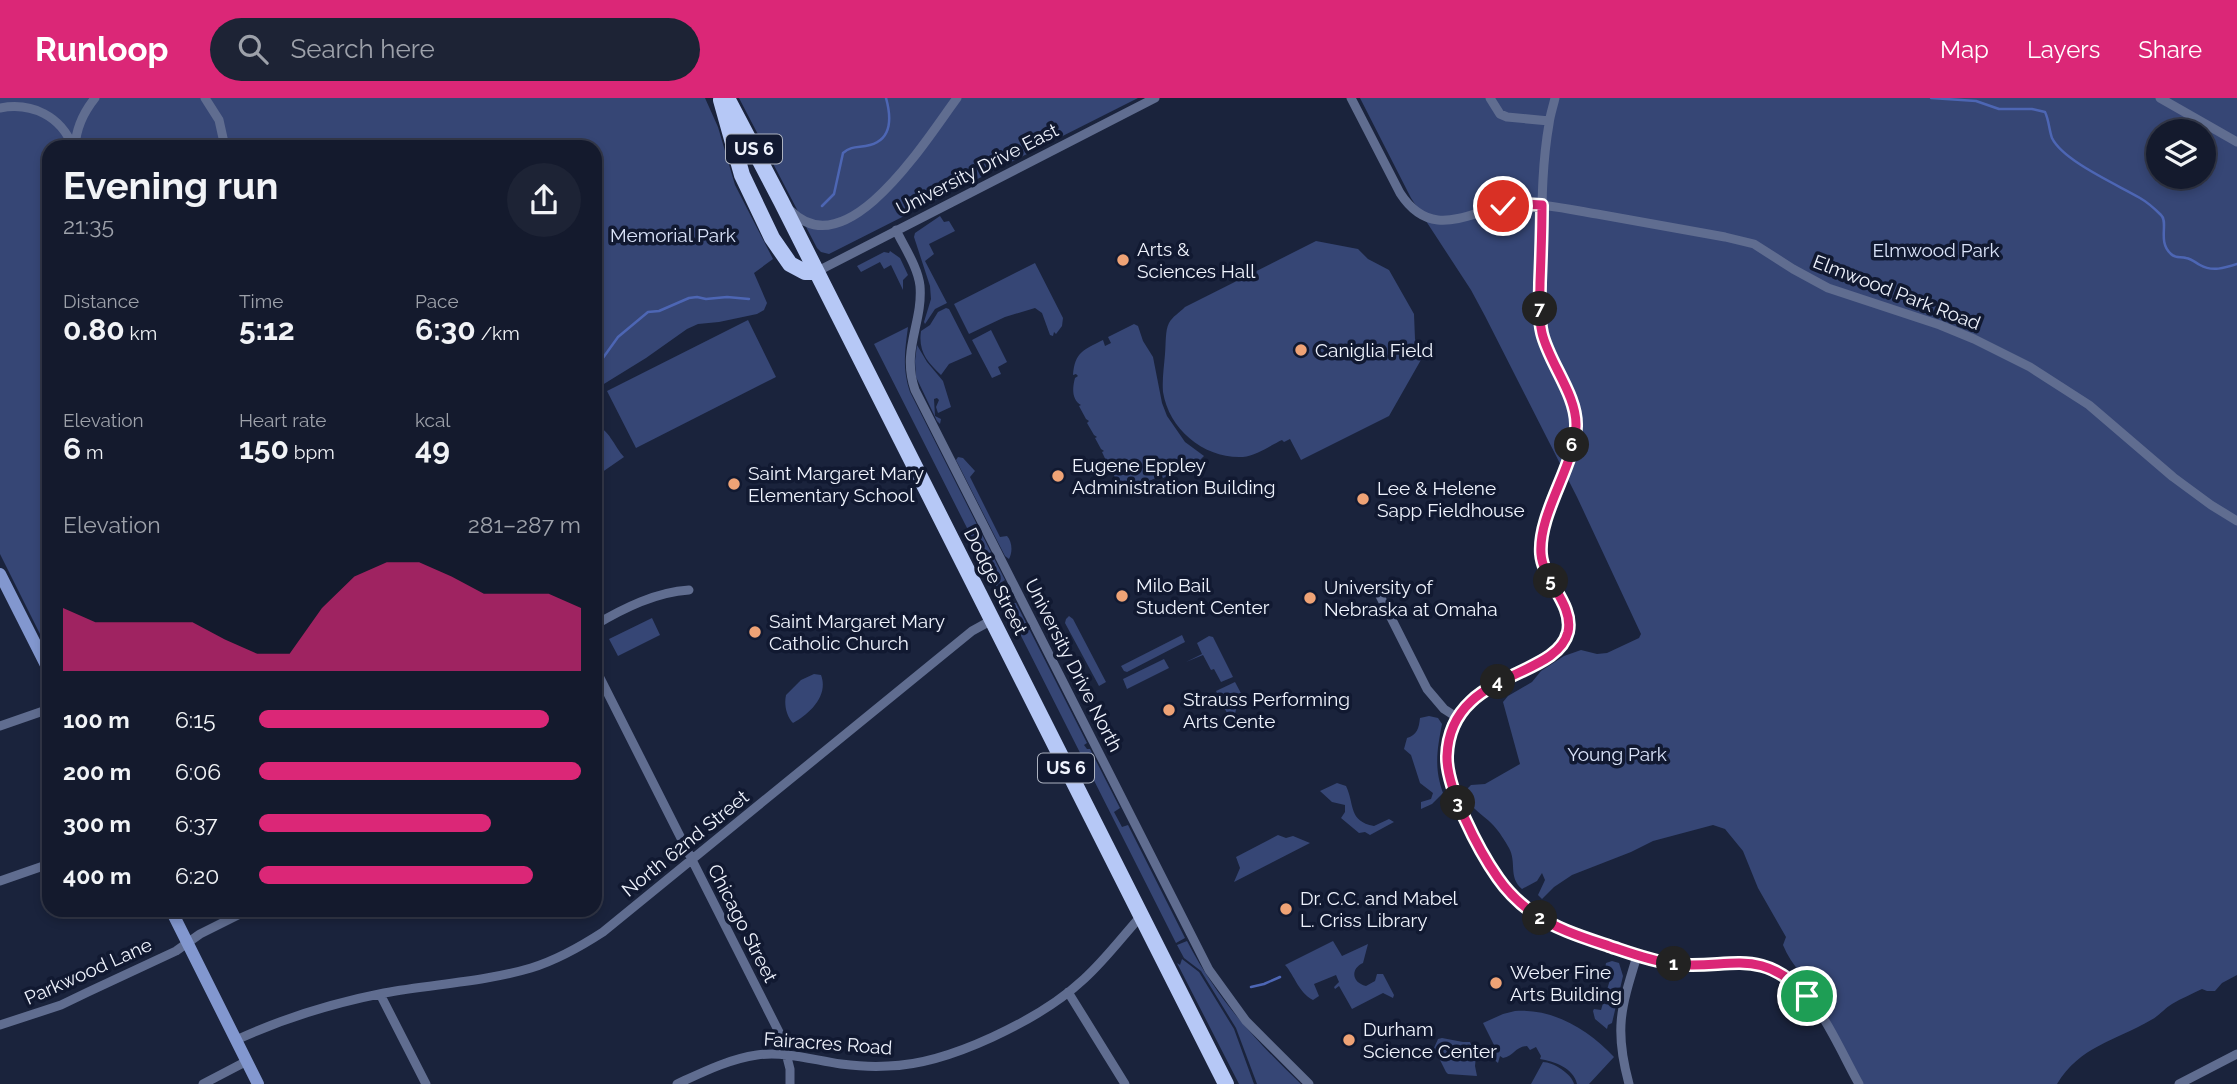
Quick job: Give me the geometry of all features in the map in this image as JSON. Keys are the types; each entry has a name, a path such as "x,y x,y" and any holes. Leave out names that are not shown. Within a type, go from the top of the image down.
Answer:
{"highway":[{"path":"720,98 742,175 772,238 790,264 805,272 816,272"},
{"name":"Dodge Street","path":"727,98 1226,1084"}],"main road":[{"path":"0,574 4,590 42,658"},
{"path":"174,917 258,1084"}],"street":[{"path":"75,140 81,118 95,98"},
{"path":"205,98 219,120 223,140"},
{"path":"781,201 794,215 819,225 838,223 849,218 870,203 902,172 957,98"},
{"name":"University Drive East","path":"816,272 1155,98"},
{"path":"1351,98 1400,193 1421,215 1432,219 1453,220 1510,204 1542,205"},
{"path":"1490,98 1500,114 1507,117 1549,121"},
{"path":"1555,98 1549,121 1542,205 1541,326 1549,354 1573,406 1576,426 1542,535 1541,557 1567,615 1568,631 1562,645 1555,652 1483,691 1469,703 1453,728 1447,748 1448,778 1457,802 1498,878 1521,904 1547,922 1637,956 1685,965 1750,962 1784,975 1812,1001 1859,1084"},
{"path":"2160,98 2237,142"},
{"path":"0,108 22,106 44,113 60,125 70,140"},
{"name":"Elmwood Park Road","path":"1542,205 1754,244 1793,270 1828,288 1974,339 2018,360 2069,391 2108,419 2173,477 2237,520"},
{"name":"University Drive North","path":"896,230 914,266 920,288 909,355 911,380 915,390 1209,970 1246,1021 1309,1084"},
{"path":"1375,586 1427,689 1444,709 1458,718"},
{"path":"602,622 653,597 673,591 690,590"},
{"name":"North 62nd Street","path":"236,1040 301,1014 380,994 509,974 556,959 603,932 972,631 992,620"},
{"name":"Chicago Street","path":"602,682 782,1038 790,1069 790,1084"},
{"path":"0,726 42,711"},
{"path":"0,881 42,866"},
{"name":"Fairacres Road","path":"677,1084 744,1057 759,1054 787,1055 862,1066 891,1066 921,1062 958,1051 1002,1033 1038,1014 1068,992 1099,965 1141,916"},
{"name":"Parkwood Lane","path":"0,1025 61,1005 176,951 235,917"},
{"path":"1629,1084 1621,1046 1620,1018 1637,956"},
{"path":"1068,992 1125,1084"},
{"path":"380,994 426,1084"},
{"path":"2179,1084 2237,1054"},
{"path":"203,1084 247,1061"}],"green space":[{"name":"Memorial Park","path":"0,98 705,98 718,127 735,185 773,259 754,273 767,303 764,310 757,314 698,324 687,329 602,385 602,140 42,140 42,638 0,554"},
{"path":"739,98 1138,98 829,254 817,248"},
{"path":"1360,98 2237,98 2237,975 2222,983 2215,991 2202,989 2180,1000 2151,1020 2087,1053 2066,1071 2057,1084 1863,1084 1832,1030 1823,1003 1786,953 1783,945 1786,937 1758,888 1743,851 1725,829 1713,825 1653,841 1572,875 1542,899 1538,895 1545,880 1542,873 1537,881 1522,889 1515,880 1507,845 1495,827 1473,807 1465,791 1471,785 1485,784 1520,764 1503,702 1564,656 1581,650 1597,654 1607,653 1639,638 1641,634 1577,497 1471,290 1411,198"},
{"path":"940,216 944,222 949,221 955,231 929,244 934,254 925,261 947,303 935,309 925,324 931,299 930,286 914,237 915,233"},
{"path":"1316,241 1358,249 1368,259 1389,270 1414,314 1415,339 1422,358 1389,416 1301,460 1290,439 1243,457 1215,453 1191,440 1173,418 1163,392 1169,323 1185,307"},
{"path":"890,251 900,258 908,275 903,280 903,290 891,265 884,269 880,262 861,272 857,266"},
{"path":"1035,263 1063,318 1062,326 1056,334 1054,332 1053,336 1050,335 1042,313 1035,308 1005,317 969,334 954,304"},
{"path":"949,309 972,354 949,364 941,375 925,356 920,338 921,331 930,325 938,312"},
{"path":"748,320 776,377 636,448 607,391"},
{"path":"1134,324 1138,326 1153,357 1167,416 1185,442 1204,456 1163,478 1162,476 1136,487 1121,489 1110,467 1112,466 1108,465 1102,452 1104,451 1095,438 1097,437 1087,423 1089,421 1079,406 1081,405 1074,397 1074,382 1078,376 1073,375 1081,353 1103,340 1105,346 1111,343 1108,337"},
{"path":"908,327 905,367 910,392 1005,580 1000,583 1014,610 1010,613 874,344"},
{"path":"991,330 1007,362 998,367 1001,374 992,378 972,340"},
{"path":"917,345 943,381 951,407 938,413 936,407 939,400 934,399 935,416 941,419 940,424 937,421 916,377"},
{"path":"602,429 608,434 624,457 602,472"},
{"path":"958,457 963,458 975,471 970,477 1000,537 1007,536 1010,541 1009,559 1005,556 956,460"},
{"path":"1013,603 1016,603 1087,743 1084,745 1090,749 1120,808 1114,812 1122,827 1128,825 1185,938 1176,943 1011,616 1018,612"},
{"path":"1069,616 1106,682 1099,686 1065,623"},
{"path":"652,618 660,635 618,656 609,639"},
{"path":"1182,635 1185,642 1127,672 1121,666"},
{"path":"1209,636 1213,637 1233,677 1221,682 1203,655 1186,662 1202,654 1197,643"},
{"path":"1164,659 1169,668 1127,689 1123,679"},
{"path":"814,674 821,675 823,683 820,697 805,715 793,723 786,710 786,695 801,680"},
{"path":"1235,682 1243,697 1235,714 1229,717 1216,691"},
{"path":"1420,718 1438,718 1442,724 1437,759 1443,793 1432,804 1421,809 1421,802 1431,799 1433,793 1420,783 1411,755 1404,749 1407,738 1417,731"},
{"path":"1337,783 1346,786 1356,816 1360,820 1374,826 1389,819 1394,822 1370,835 1359,833 1341,818 1345,805 1332,802 1320,791"},
{"path":"1278,835 1286,838 1293,836 1310,843 1234,882 1240,868 1236,857"},
{"path":"1187,941 1224,1000 1267,1051 1301,1084 1257,1084 1236,1028 1201,971 1184,958 1177,945"},
{"path":"1333,941 1342,956 1368,944 1363,963 1356,969 1355,979 1366,986 1375,981 1377,974 1383,974 1393,998 1383,993 1352,1009 1339,986 1335,989 1334,987 1339,982 1336,975 1314,984 1319,996 1313,1000 1304,993 1285,965"},
{"path":"1182,959 1199,972 1234,1029 1254,1084 1239,1084 1177,963 1180,965"},
{"path":"1606,963 1619,963 1623,976 1612,1023 1607,1029 1595,1019 1593,1011 1601,1010 1612,973 1605,969"},
{"path":"1515,1011 1543,1013 1569,1023 1593,1038 1614,1057 1589,1084 1577,1084 1567,1070 1540,1059 1536,1047 1530,1050 1527,1046 1523,1047 1507,1057 1500,1056 1498,1063 1491,1057 1497,1051 1483,1023"},
{"path":"1438,1039 1470,1042 1476,1056 1477,1076 1446,1072 1434,1048"},
{"path":"1543,1062 1562,1069 1574,1084 1531,1084"}],"waterway":[{"path":"822,206 834,194 843,153 883,138 889,119 886,98"},
{"path":"1931,98 1976,101 1999,109 2032,109 2045,112 2052,138 2067,155 2143,200 2161,215 2165,244 2173,256 2214,269 2237,264"},
{"path":"602,359 618,337 648,312 659,311 689,298 749,299"},
{"path":"1251,987 1280,977"}],"place":[{"name":"Arts & Sciences Hall","path":"1123,260"},
{"name":"Caniglia Field","path":"1301,350"},
{"name":"Eugene Eppley Administration Building","path":"1058,476"},
{"name":"Saint Margaret Mary Elementary School","path":"734,484"},
{"name":"Lee & Helene Sapp Fieldhouse","path":"1363,499"},
{"name":"Milo Bail Student Center","path":"1122,596"},
{"name":"University of Nebraska at Omaha","path":"1310,598"},
{"name":"Saint Margaret Mary Catholic Church","path":"755,632"},
{"name":"Strauss Performing Arts Cente","path":"1169,710"},
{"name":"Dr. C.C. and Mabel L. Criss Library","path":"1286,909"},
{"name":"Weber Fine Arts Building","path":"1496,983"},
{"name":"Durham Science Center","path":"1349,1040"}],"route":[{"path":"1503,206 1542,205 1541,326 1549,354 1573,406 1575,417 1573,439 1541,543 1544,567 1564,606 1568,631 1562,645 1555,652 1492,685 1463,711 1453,728 1447,748 1451,788 1498,878 1521,904 1547,922 1562,930 1656,960 1685,965 1750,962 1761,965 1784,975 1807,996"}],"park label":[{"name":"Elmwood Park","path":"1936,250"},
{"name":"Young Park","path":"1617,754"}]}
